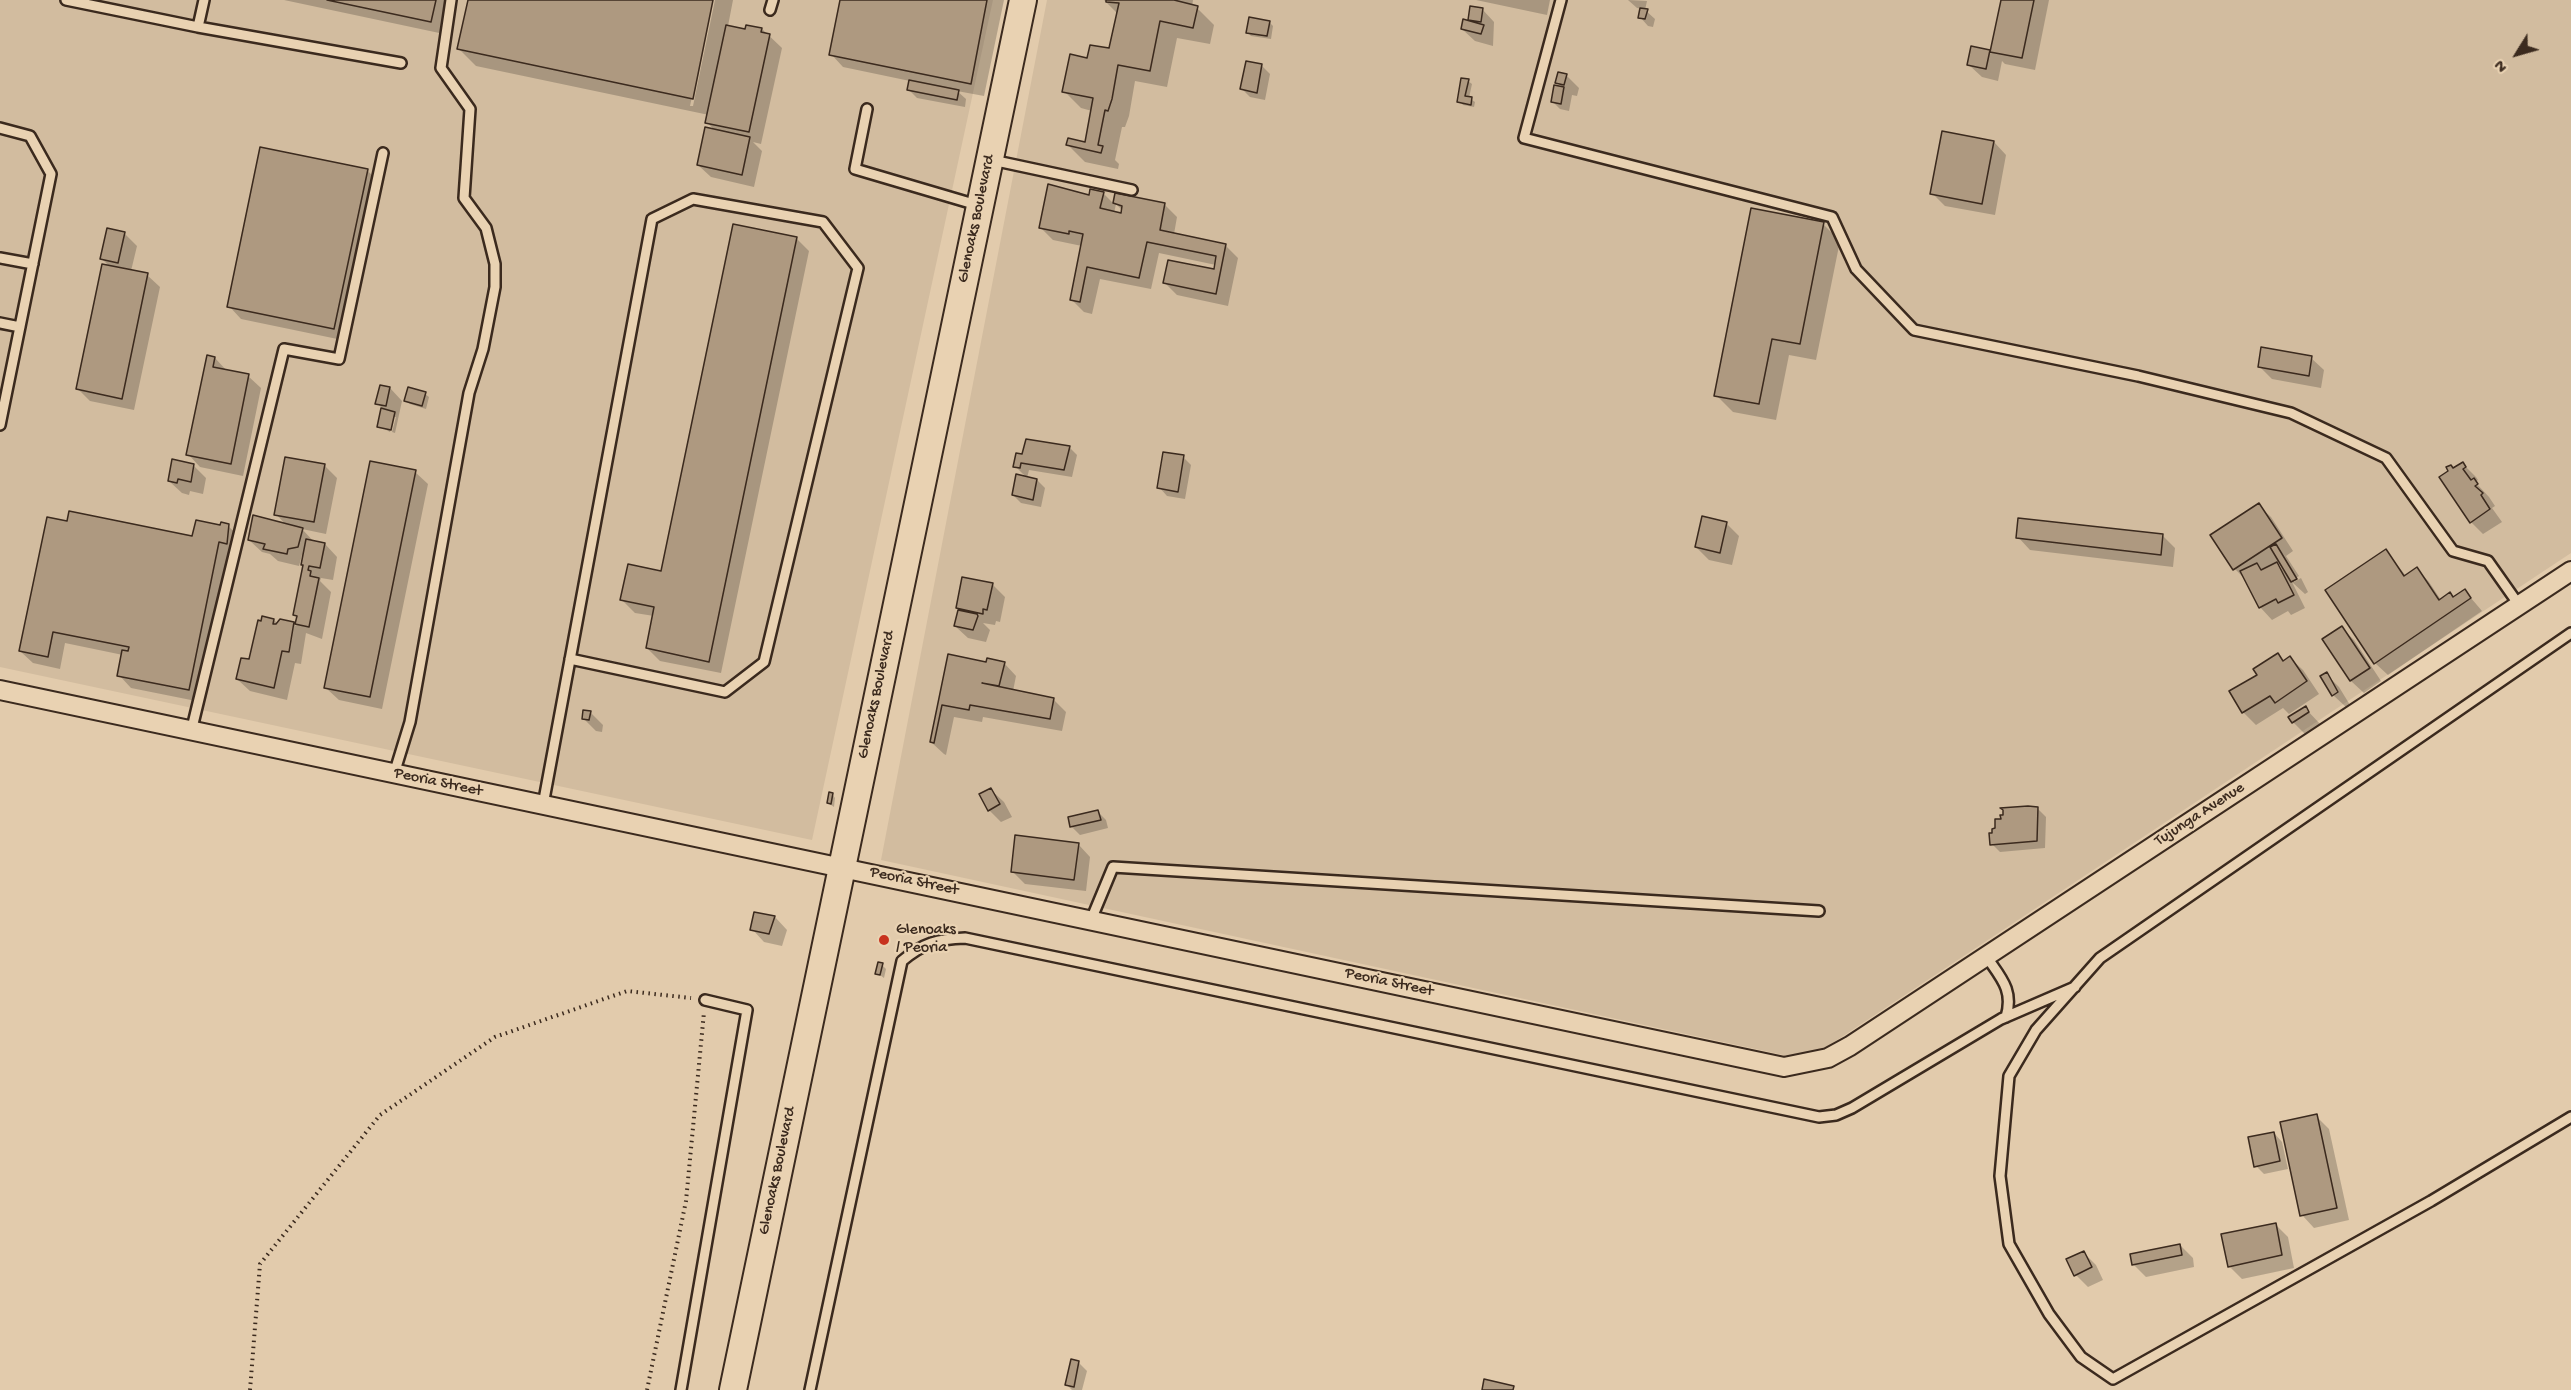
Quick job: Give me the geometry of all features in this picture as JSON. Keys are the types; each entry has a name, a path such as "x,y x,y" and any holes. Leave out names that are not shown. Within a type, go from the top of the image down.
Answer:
{"main road":[{"name":"Glenoaks Boulevard","path":"733,1390 1023,0"}],"street":[{"name":"Tujunga Avenue","path":"1828,1058 1850,1046 2571,571"},
{"name":"Peoria Street","path":"0,690 1785,1067 1828,1058"}],"lane":[{"path":"66,0 198,27 401,63"},
{"path":"198,27 204,0"},
{"path":"394,774 410,722 469,393 483,349 495,287 495,264 486,228 464,198 470,109 441,68 450,0"},
{"path":"771,10 773,0"},
{"path":"1561,0 1524,138 1832,217 1856,269 1914,330 2138,376 2291,413 2385,458 2453,551 2488,561 2519,605"},
{"path":"867,108 855,169 980,206"},
{"path":"0,128 30,136 51,174 0,425"},
{"path":"191,732 284,349 339,359 383,153"},
{"path":"989,160 1132,190"},
{"path":"543,805 570,659 652,219 693,199 823,222 858,268 764,662 725,692 570,659"},
{"path":"0,258 33,264"},
{"path":"0,323 20,327"},
{"path":"2571,633 2100,958 2036,1030 2009,1076 2000,1176 2009,1244 2049,1314 2081,1357 2113,1379 2431,1201 2571,1117"},
{"path":"1090,920 1113,867 1818,911"},
{"path":"810,1390 902,962 917,948 941,939 965,938 1819,1117 1836,1115 1852,1108 2006,1017 2074,987"},
{"path":"1986,956 2005,984 2011,1001 2006,1017"},
{"path":"681,1390 747,1010 705,1000"}],"path":[{"path":"250,1390 260,1264 380,1115 495,1037 627,991 705,1000 686,1201 647,1390"}],"shaded area":[{"path":"0,0 993,0 812,840 0,667"},
{"path":"1047,0 2571,0 2571,553 1813,1056 1788,1056 881,860"}],"building":[{"path":"327,0 436,0 431,22"},
{"path":"468,0 713,0 693,99 457,49"},
{"path":"840,0 987,0 971,84 829,55"},
{"path":"1106,0 1174,0 1198,6 1193,28 1160,21 1150,71 1118,65 1112,99 1108,111 1105,110 1098,145 1103,146 1101,153 1066,145 1068,138 1085,142 1093,98 1062,92 1070,54 1087,58 1090,45 1109,48 1119,3 1106,2"},
{"path":"2001,0 2034,0 2022,58 1990,52"},
{"path":"1470,6 1483,8 1481,22 1468,20"},
{"path":"1640,8 1648,9 1645,19 1638,18"},
{"path":"1249,17 1270,21 1267,36 1246,33"},
{"path":"1463,19 1484,25 1481,34 1461,29"},
{"path":"726,25 745,29 746,25 762,28 761,32 770,34 749,132 705,123"},
{"path":"1971,46 1990,50 1986,69 1967,65"},
{"path":"1246,61 1262,64 1257,93 1240,89"},
{"path":"1558,72 1567,74 1564,85 1555,83"},
{"path":"1461,78 1469,79 1465,96 1472,97 1471,105 1457,102"},
{"path":"909,80 959,90 957,100 907,90"},
{"path":"1554,85 1564,87 1561,104 1551,102"},
{"path":"705,127 750,137 742,175 697,165"},
{"path":"1942,131 1994,141 1982,204 1930,194"},
{"path":"260,147 368,169 334,329 227,307"},
{"path":"1048,184 1089,195 1090,189 1104,192 1100,208 1121,213 1122,206 1113,203 1115,193 1165,203 1160,230 1226,244 1216,294 1163,283 1168,260 1214,269 1216,256 1147,242 1139,278 1087,267 1080,302 1070,300 1083,234 1069,231 1069,234 1039,228"},
{"path":"1751,208 1824,222 1800,344 1772,339 1759,404 1714,396"},
{"path":"733,224 797,237 709,662 646,648 654,607 620,600 628,564 661,571"},
{"path":"107,228 125,232 118,263 100,259"},
{"path":"102,264 148,273 122,399 76,389"},
{"path":"2261,347 2312,356 2309,376 2258,367"},
{"path":"207,355 215,357 213,367 249,374 231,464 186,455"},
{"path":"380,385 390,387 386,406 375,404"},
{"path":"408,387 426,392 422,406 404,401"},
{"path":"381,408 395,412 391,430 377,427"},
{"path":"1026,439 1070,446 1064,470 1021,463 1020,468 1013,467 1016,453 1022,454"},
{"path":"1163,452 1184,455 1178,492 1157,488"},
{"path":"285,457 325,464 314,522 274,515"},
{"path":"172,459 194,464 191,482 178,479 177,483 168,481"},
{"path":"370,461 416,470 370,697 324,688"},
{"path":"2463,462 2466,467 2463,469 2471,480 2474,478 2478,484 2475,486 2483,493 2481,495 2490,509 2470,523 2439,477 2448,471 2446,467 2451,465 2453,468"},
{"path":"1016,474 1037,479 1033,500 1012,495"},
{"path":"2259,503 2282,538 2233,570 2210,535"},
{"path":"69,511 192,536 196,520 220,525 221,522 229,524 227,544 219,542 189,690 117,676 122,650 128,651 129,647 53,632 48,657 19,651 47,517 67,521"},
{"path":"253,515 303,528 298,547 288,549 287,554 263,549 265,544 248,540"},
{"path":"1702,516 1727,522 1720,553 1695,547"},
{"path":"2018,518 2163,534 2161,555 2016,538"},
{"path":"306,539 325,543 320,568 309,566 308,570 311,571 310,576 319,578 309,627 295,624 297,616 293,615"},
{"path":"2276,544 2297,579 2291,582 2270,547"},
{"path":"2386,549 2404,576 2417,567 2439,600 2450,592 2453,597 2465,589 2471,598 2374,664 2325,590"},
{"path":"2277,562 2294,595 2278,603 2276,599 2259,608 2240,571 2257,563 2261,570"},
{"path":"962,577 993,583 987,610 983,609 983,614 956,608"},
{"path":"958,610 977,614 973,630 954,626"},
{"path":"262,616 274,619 273,624 280,619 294,622 289,652 282,651 274,688 236,679 241,658 249,659 258,620 261,621"},
{"path":"2342,626 2370,668 2350,681 2322,639"},
{"path":"2278,653 2283,661 2290,656 2307,681 2275,703 2270,696 2242,713 2229,691 2257,675 2253,669"},
{"path":"948,654 986,662 987,658 1005,662 999,686 982,683 1054,698 1050,719 970,705 969,710 942,705 934,743 930,742"},
{"path":"2327,672 2338,692 2332,696 2320,676"},
{"path":"2306,706 2309,712 2292,723 2288,717"},
{"path":"583,710 591,711 589,720 582,719"},
{"path":"991,788 1000,804 988,811 979,794"},
{"path":"829,792 833,793 831,804 827,803"},
{"path":"2038,807 2037,841 1990,845 1989,833 1992,833 1992,829 1995,828 1995,819 2001,819 2000,815 2003,815 2003,810 2000,808"},
{"path":"1098,810 1101,820 1070,827 1068,817"},
{"path":"1015,835 1079,843 1074,880 1011,872"},
{"path":"754,912 775,916 769,934 750,930"},
{"path":"878,962 883,963 880,975 875,974"},
{"path":"2317,1114 2337,1208 2300,1216 2280,1122"},
{"path":"2274,1132 2280,1161 2254,1167 2248,1137"},
{"path":"2276,1223 2282,1255 2228,1267 2221,1234"},
{"path":"2180,1244 2182,1255 2132,1265 2130,1254"},
{"path":"2084,1251 2092,1267 2074,1276 2066,1259"},
{"path":"1071,1359 1079,1361 1074,1387 1065,1385"},
{"path":"1484,1379 1514,1386 1513,1390 1482,1390"}],"place":[{"name":"Glenoaks / Peoria","path":"884,940"}]}
